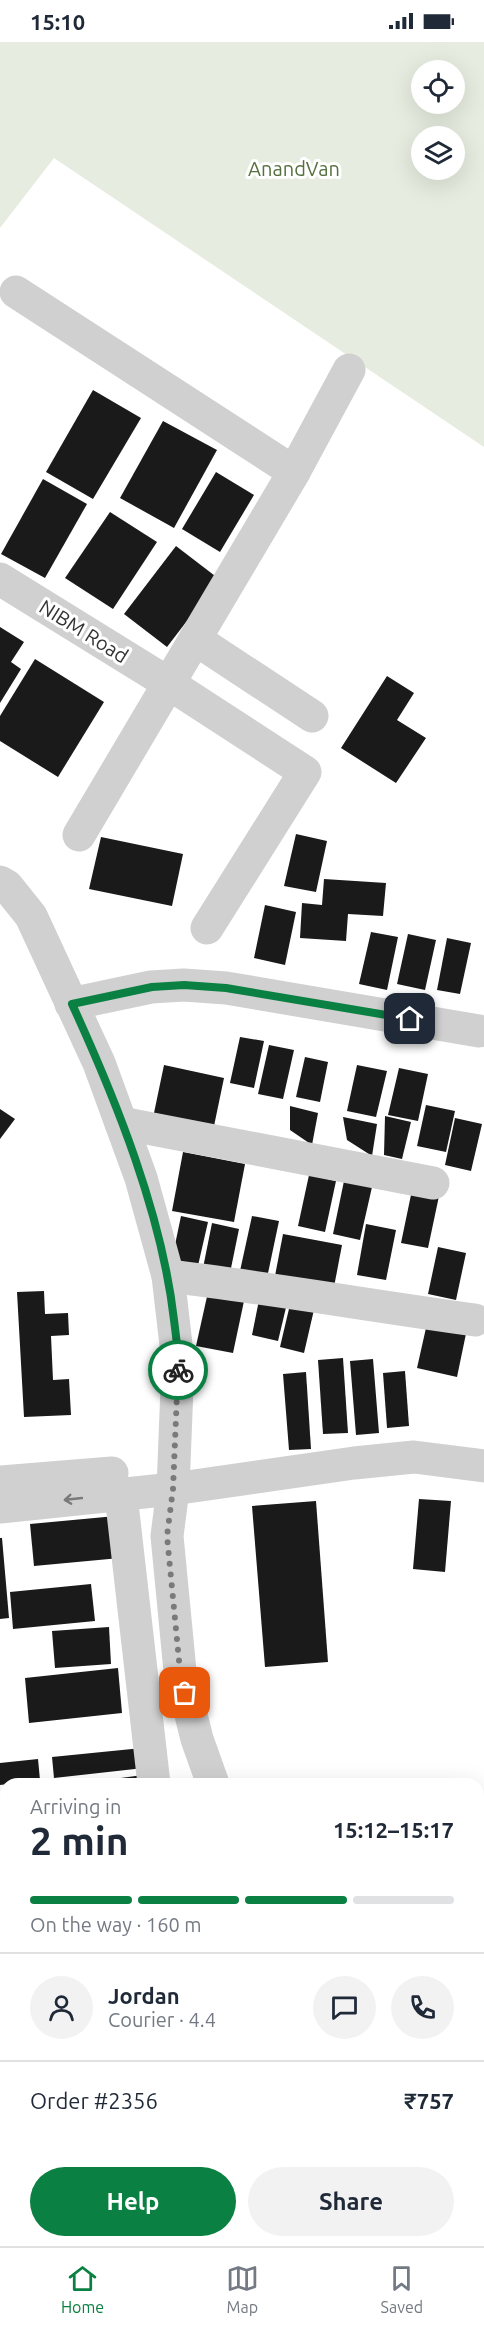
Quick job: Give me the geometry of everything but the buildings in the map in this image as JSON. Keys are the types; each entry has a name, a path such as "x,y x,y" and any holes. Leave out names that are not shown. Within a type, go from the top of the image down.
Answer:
{"street":[{"path":"16,292 294,472"},
{"path":"79,835 294,472 349,370"},
{"name":"NIBM Road","path":"0,579 168,683 305,772 207,928"},
{"path":"195,639 312,716"},
{"path":"0,882 7,886 31,916 99,1063 141,1178 168,1276 178,1362 173,1479 167,1536 180,1671 197,1739 211,1778"},
{"path":"72,1004 152,987 184,985 226,988 479,1031"},
{"path":"121,1124 432,1183"},
{"path":"168,1276 246,1285 378,1307 475,1320"},
{"path":"0,1482 173,1479 414,1457 484,1466"},
{"path":"0,1507 121,1495 173,1479"},
{"path":"121,1495 153,1778"}],"green space":[{"name":"AnandVan","path":"0,42 484,42 484,447 54,158 0,228"}],"way so far":[{"path":"178,1370 173,1489 167,1536 180,1671 185,1693"}],"route":[{"path":"178,1370 168,1276 141,1178 99,1063 72,1004 152,987 184,985 226,988 410,1019"}]}
